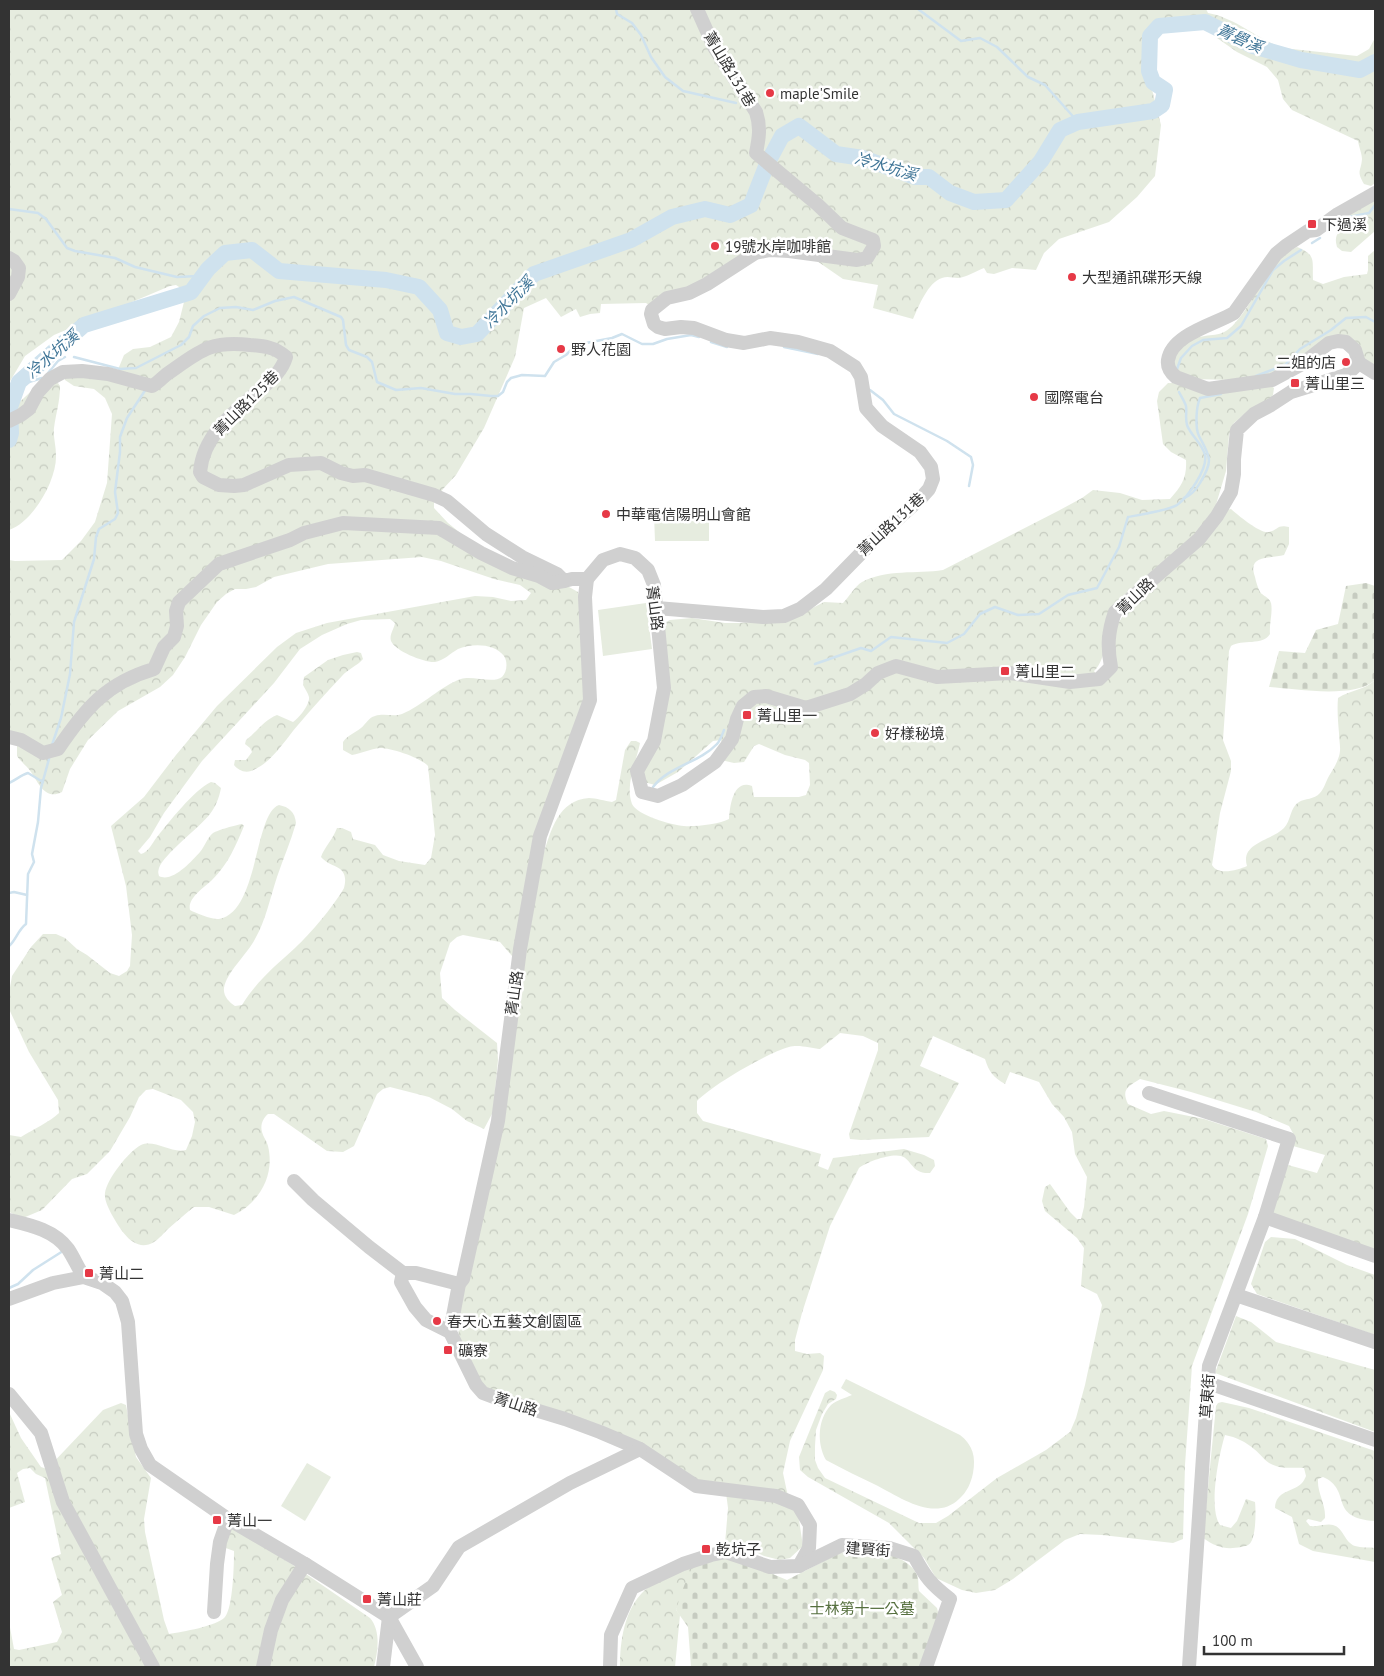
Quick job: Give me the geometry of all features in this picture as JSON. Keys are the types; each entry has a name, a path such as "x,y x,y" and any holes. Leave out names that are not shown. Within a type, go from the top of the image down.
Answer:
{"street":[{"name":"菁山路131巷","path":"657,608 764,617 784,616 800,609 826,589 866,548 920,499 929,488 933,479 931,467 920,452 882,426 866,408 862,377 855,367 830,351 798,342 770,338 744,344 726,340 694,328 665,329 658,327 652,320 652,310 667,298 698,289 755,253 770,250 789,250 857,260 868,258 874,246 873,240 842,228 818,205 756,154 760,124 756,112 714,47 697,9"},
{"path":"1375,193 1338,214 1316,230 1308,231 1287,245 1276,254 1234,313 1188,334 1171,350 1168,362 1169,368 1176,377 1208,389 1272,380 1302,364 1329,343 1338,341 1346,342 1354,350 1359,364 1375,373"},
{"path":"9,258 19,268 18,278 9,294"},
{"name":"菁山路125巷","path":"15,418 29,409 38,392 50,379 64,372 82,371 108,374 152,386 203,349 213,345 222,343 270,347 278,350 286,357 283,366 271,380 222,424 208,442 201,461 200,472 203,477 219,485 244,485 289,465 321,463 341,473 353,476 365,475 434,495 447,501 486,534 522,557 557,574 564,581"},
{"name":"菁山路","path":"799,1566 809,1548 810,1525 798,1505 776,1496 696,1486 640,1449 565,1419 483,1393 476,1385 450,1332 459,1284 463,1279 498,1121 519,958 540,836 590,700 585,597 586,579 603,560 620,554 635,558 648,570 654,585 664,688 654,741 637,771 642,792 658,796 682,785 715,762 732,739 737,719 743,706 754,697 766,696 806,708 850,694 866,684 878,672 896,666 937,677 1010,673 1070,682 1099,679 1112,667 1108,643 1110,627 1116,612 1199,539 1217,516 1230,492 1234,474 1237,430 1254,414 1271,406 1291,392 1346,375 1359,364"},
{"path":"9,737 21,740 43,753 58,749 79,719 103,694 134,675 154,669 164,647 174,637 177,626 176,611 179,602 220,564 290,540 304,533 343,523 439,528 481,553 512,568 539,576 552,583 586,579"},
{"name":"草東街","path":"1150,1092 1289,1139 1265,1216 1209,1366 1189,1667"},
{"path":"294,1181 313,1200 369,1247 403,1272 416,1273 459,1284"},
{"path":"1265,1216 1375,1256"},
{"path":"9,1220 28,1224 57,1238 68,1249 84,1277"},
{"path":"403,1272 401,1282 415,1307 426,1320 450,1332"},
{"path":"9,1299 54,1283 84,1277 102,1283 115,1292 122,1301 128,1322 136,1434 141,1449 150,1465 228,1519 305,1564 390,1618 417,1667"},
{"path":"1236,1295 1375,1342"},
{"path":"1208,1382 1375,1440"},
{"path":"9,1394 41,1433 63,1502 153,1667"},
{"path":"383,1667 390,1618 433,1586 459,1547 570,1483 640,1449"},
{"path":"214,1612 220,1542 228,1519"},
{"name":"建賢街","path":"799,1566 842,1545 889,1548 914,1556 931,1584 950,1599 926,1667"},
{"path":"610,1667 611,1635 632,1588 683,1564 726,1552 770,1567 799,1566"},
{"path":"263,1667 270,1630 282,1600 305,1564"}],"green space":[{"path":"9,9 1206,9 1208,13 1228,19 1283,48 1357,56 1369,49 1375,38 1375,183 1371,186 1364,184 1360,176 1362,155 1358,141 1292,110 1283,99 1278,80 1267,67 1237,52 1217,38 1200,22 1158,21 1150,29 1147,38 1145,62 1161,125 1155,176 1137,197 1109,222 1059,239 1044,253 1036,270 1012,268 994,274 987,273 984,268 958,278 942,278 937,280 928,289 913,319 873,308 878,285 843,279 814,259 771,255 756,260 706,290 665,306 659,312 646,303 601,304 600,313 580,317 576,309 561,317 546,298 524,308 515,357 484,428 456,475 434,502 434,508 464,536 484,559 569,587 578,592 581,599 586,699 570,737 515,955 512,956 500,942 463,935 450,943 440,973 442,998 497,1043 498,1060 493,1112 484,1129 467,1121 452,1109 429,1097 390,1087 383,1089 377,1094 354,1146 343,1152 327,1151 274,1114 268,1114 263,1120 261,1127 268,1146 269,1167 263,1186 251,1203 234,1215 209,1207 194,1207 158,1239 147,1245 140,1245 134,1242 119,1227 107,1204 105,1193 119,1166 130,1153 141,1145 152,1144 180,1151 186,1150 195,1122 193,1112 181,1100 153,1089 146,1090 139,1097 130,1117 110,1151 87,1174 72,1179 42,1210 23,1218 9,1212 9,1135 21,1137 59,1113 58,1100 29,1052 9,1009 12,976 31,947 43,934 56,934 65,938 110,973 119,976 127,971 130,966 132,935 126,886 111,826 144,797 217,706 277,647 296,633 327,623 475,596 511,601 526,600 531,593 520,585 422,557 328,564 274,577 256,587 235,589 217,602 201,625 185,657 173,675 160,687 118,711 88,740 70,769 62,792 51,794 39,785 17,756 17,745 9,733 9,560 62,560 81,541 95,522 107,483 112,414 105,398 94,389 74,386 65,380 64,377 117,372 124,355 133,349 150,347 171,337 179,322 184,302 182,289 176,285 170,286 54,335 25,356 9,383","holes":["390,619 395,623 391,634 391,641 398,649 418,658 435,662 444,659 463,647 482,645 489,646 500,652 506,661 504,675 498,679 461,679 402,714 382,715 369,719 343,742 343,750 352,755 385,748 413,757 428,766 435,835 431,858 425,865 399,861 383,855 375,845 353,839 351,832 337,828 321,857 342,871 345,880 344,888 308,935 260,981 242,1005 235,1006 225,996 224,988 229,976 252,945 259,932 296,823 293,813 286,807 279,805 271,812 265,825 249,882 242,899 232,912 219,919 190,910 191,901 218,874 227,861 244,826 242,824 213,833 202,850 186,866 170,877 159,876 158,872 162,862 174,848 210,814 217,802 221,788 211,782 204,786 182,807 144,853 141,854 138,851 150,837 164,813 202,761 274,683 300,649 322,635 361,620"]},
{"path":"1375,194 1375,231 1351,252 1342,251 1337,247 1336,240 1339,232 1347,225 1346,213"},
{"path":"1297,247 1311,256 1313,280 1323,284 1344,277 1367,274 1368,256 1375,250 1374,369 1344,338 1279,372 1230,380 1192,379 1176,371 1174,363 1175,353 1193,339 1220,334 1230,328 1243,313 1278,261"},
{"path":"56,380 60,386 60,392 54,428 56,455 52,476 48,488 35,509 18,526 9,530 9,412 42,381"},
{"path":"1168,383 1270,385 1274,388 1273,395 1268,401 1242,416 1234,423 1229,435 1226,471 1215,508 1191,540 1112,606 1105,650 1102,659 1094,671 1096,674 1110,674 1113,636 1125,613 1226,510 1231,509 1249,524 1265,532 1282,526 1289,527 1289,544 1284,555 1261,559 1254,564 1253,570 1259,590 1271,603 1270,634 1263,640 1231,646 1229,651 1223,740 1231,761 1231,771 1220,813 1212,865 1223,871 1247,866 1246,858 1252,847 1284,828 1296,804 1318,795 1340,752 1338,698 1367,686 1375,680 1375,1252 1274,1216 1272,1212 1288,1165 1317,1173 1325,1155 1293,1146 1294,1135 1289,1126 1256,1112 1140,1079 1129,1086 1125,1095 1128,1104 1151,1114 1164,1111 1204,1119 1266,1139 1268,1146 1248,1214 1192,1366 1185,1465 1183,1539 1173,1543 1080,1534 1065,1540 1013,1579 995,1590 976,1593 962,1590 936,1578 924,1558 889,1523 808,1477 800,1470 799,1457 825,1393 830,1390 835,1392 837,1395 836,1399 828,1404 816,1430 815,1460 825,1478 919,1523 936,1523 997,1478 1046,1450 1070,1432 1085,1385 1102,1305 1097,1294 1081,1286 1084,1248 1077,1238 1045,1211 1042,1201 1045,1187 1050,1184 1070,1212 1077,1219 1081,1219 1087,1177 1075,1154 1072,1132 1064,1117 1052,1104 1039,1082 1010,1072 1005,1084 992,1074 985,1059 933,1036 920,1066 959,1083 929,1137 850,1139 849,1134 878,1050 878,1043 863,1036 840,1033 820,1049 793,1046 779,1050 727,1078 704,1094 697,1101 697,1113 703,1121 821,1154 818,1166 828,1170 833,1158 904,1149 934,1160 935,1166 930,1173 924,1173 915,1169 905,1158 897,1155 879,1159 862,1166 859,1168 830,1226 795,1340 795,1351 807,1354 820,1353 824,1356 823,1370 790,1441 783,1473 787,1492 799,1520 803,1546 790,1558 780,1560 764,1556 737,1543 725,1544 728,1508 725,1485 699,1482 487,1390 481,1383 458,1339 461,1300 543,855 549,836 557,818 570,804 589,798 612,802 616,800 625,750 631,741 640,743 630,781 632,804 640,812 663,822 694,826 725,821 729,819 734,795 741,786 746,785 752,786 754,797 799,797 806,795 810,785 809,763 805,760 785,755 759,744 754,746 744,762 734,763 721,760 721,740 713,741 678,772 655,785 644,782 642,776 655,748 662,632 666,622 692,618 725,623 786,619 824,602 843,603 862,582 881,575 943,570 1058,511 1093,490 1120,493 1142,500 1170,499 1183,481 1186,471 1186,460 1171,452 1163,444 1157,401 1159,392"},
{"path":"709,513 709,541 655,541 654,515"},
{"path":"1366,583 1375,586 1375,680 1366,686 1340,691 1309,691 1269,687 1279,651 1305,653 1316,630 1338,624 1346,586"},
{"path":"646,603 652,649 603,656 598,610"},
{"path":"357,652 361,653 363,659 336,682 265,763 248,772 239,770 234,765 235,760 246,760 252,752 245,744 246,740 264,723 277,715 293,722 304,711 309,697 303,685 304,677 328,660"},
{"path":"1271,1237 1295,1239 1347,1265 1375,1275 1375,1335 1257,1294 1251,1284 1265,1242"},
{"path":"1236,1316 1251,1322 1276,1342 1375,1370 1375,1432 1215,1373"},
{"path":"846,1379 960,1435 968,1443 974,1457 974,1467 968,1487 959,1499 950,1506 939,1508 918,1506 826,1460 820,1440 821,1425 826,1411 831,1405 838,1400 852,1395 841,1388"},
{"path":"1222,1402 1249,1408 1375,1451 1375,1521 1360,1519 1351,1515 1345,1509 1332,1482 1323,1477 1318,1479 1318,1484 1325,1518 1321,1522 1308,1519 1306,1521 1310,1526 1333,1525 1340,1529 1351,1544 1357,1547 1375,1548 1375,1562 1313,1551 1299,1544 1292,1517 1275,1508 1276,1502 1281,1495 1303,1482 1306,1476 1304,1468 1279,1467 1266,1461 1248,1444 1237,1438 1225,1435 1216,1481 1215,1506 1217,1517 1220,1525 1231,1528 1237,1521 1246,1499 1255,1502 1254,1534 1249,1544 1235,1548 1221,1547 1203,1538 1216,1406"},
{"path":"121,1403 126,1405 136,1457 151,1478 144,1519 145,1532 164,1620 169,1634 207,1626 225,1617 230,1604 234,1551 223,1547 231,1529 236,1529 293,1565 370,1618 377,1635 374,1667 9,1667 9,1622 14,1649 19,1650 57,1642 62,1632 53,1602 62,1595 51,1558 61,1554 45,1478 36,1474 30,1468 23,1469 17,1473 25,1502 9,1508 9,1412 21,1438 41,1467 47,1469 103,1410"},
{"path":"307,1463 331,1477 305,1521 281,1506"},
{"name":"士林第十一公墓","path":"865,1548 894,1556 908,1564 917,1575 919,1591 937,1608 939,1616 920,1667 691,1667 688,1627 676,1610 687,1579 698,1564 718,1558 730,1560 755,1567 787,1580 840,1553"},
{"path":"698,1564 676,1610 680,1615 675,1667 620,1667 622,1637 628,1616 638,1598 645,1590 657,1582"}],"waterway":[{"path":"616,9 617,14 632,23 641,35 651,57 665,77 683,91 736,103"},
{"path":"918,9 961,41 980,38 997,47 1028,77 1045,85 1078,122"},
{"name":"冷水坑溪","path":"9,440 11,433 10,407 19,382 84,325 191,292 208,269 225,253 252,250 279,271 386,280 419,287 440,310 447,333 461,337 477,334 534,274 631,240 672,217 705,209 730,215 751,205 767,164 782,136 799,126 836,154 863,158 915,177 929,177 950,193 974,202 1006,200 1041,161 1060,130 1078,122 1153,111 1162,105 1165,90 1153,82 1149,71 1150,36 1159,26 1205,22 1253,46 1301,60 1360,70 1375,62"},
{"path":"1335,224 1349,217 1369,213 1375,205"},
{"path":"9,209 38,213 46,219 67,248 75,251 115,258 135,267 177,277 198,276 208,269"},
{"path":"1312,243 1320,238"},
{"path":"1177,369 1181,358 1192,346 1203,340 1227,338 1241,326 1273,270 1301,250"},
{"path":"74,357 120,369 136,368 181,345 189,337 193,326 204,316 220,308 236,307 253,310 275,301 294,297 341,317 346,345 349,350 367,357 372,362 377,382 396,390 421,388 455,394 498,396 503,392 511,378 522,375 545,376 554,362 573,348 586,343 622,334 642,344 653,344 667,339 691,335 699,337"},
{"path":"1256,376 1285,365 1300,349 1331,330 1346,318 1366,317 1375,322"},
{"path":"711,342 727,347"},
{"path":"784,347 818,354"},
{"path":"48,373 58,361 65,357"},
{"path":"19,382 29,382 42,378"},
{"path":"52,745 61,718 70,674 74,622 94,559 96,537 99,529 115,519 118,513 115,492 120,437 127,418 146,389"},
{"path":"870,390 883,400 894,414 947,441 971,457 973,465 969,486"},
{"path":"815,664 861,648 871,651 891,637 947,643 964,634 980,614 995,607 1018,615 1039,614 1068,595 1097,588 1119,547 1128,517 1177,505 1191,489 1203,468 1205,455 1187,425 1186,406 1179,392"},
{"path":"1184,498 1192,494 1197,488 1209,464 1208,454 1197,428 1197,412 1200,398 1221,394"},
{"path":"653,787 667,774 710,750 718,743 724,730"},
{"path":"9,946 26,924 28,874 34,862 32,854 38,822 41,788 49,759"},
{"path":"9,783 28,773 43,782"},
{"path":"9,893 14,892 27,895"},
{"path":"9,1288 18,1284 33,1270 63,1251"}],"place":[{"name":"maple'Smile","path":"770,93"},
{"name":"下過溪","path":"1312,224"},
{"name":"19號水岸咖啡館","path":"715,246"},
{"name":"大型通訊碟形天線","path":"1072,277"},
{"name":"野人花園","path":"561,349"},
{"name":"二姐的店","path":"1346,362"},
{"name":"菁山里三","path":"1295,383"},
{"name":"國際電台","path":"1034,397"},
{"name":"中華電信陽明山會館","path":"606,514"},
{"name":"菁山里二","path":"1005,671"},
{"name":"菁山里一","path":"747,715"},
{"name":"好樣秘境","path":"875,733"},
{"name":"菁山二","path":"89,1273"},
{"name":"春天心五藝文創園區","path":"437,1321"},
{"name":"礦寮","path":"448,1350"},
{"name":"菁山一","path":"217,1520"},
{"name":"乾坑子","path":"706,1549"},
{"name":"菁山莊","path":"367,1599"}],"water label":[{"name":"菁礐溪","path":"1240,38"}]}
